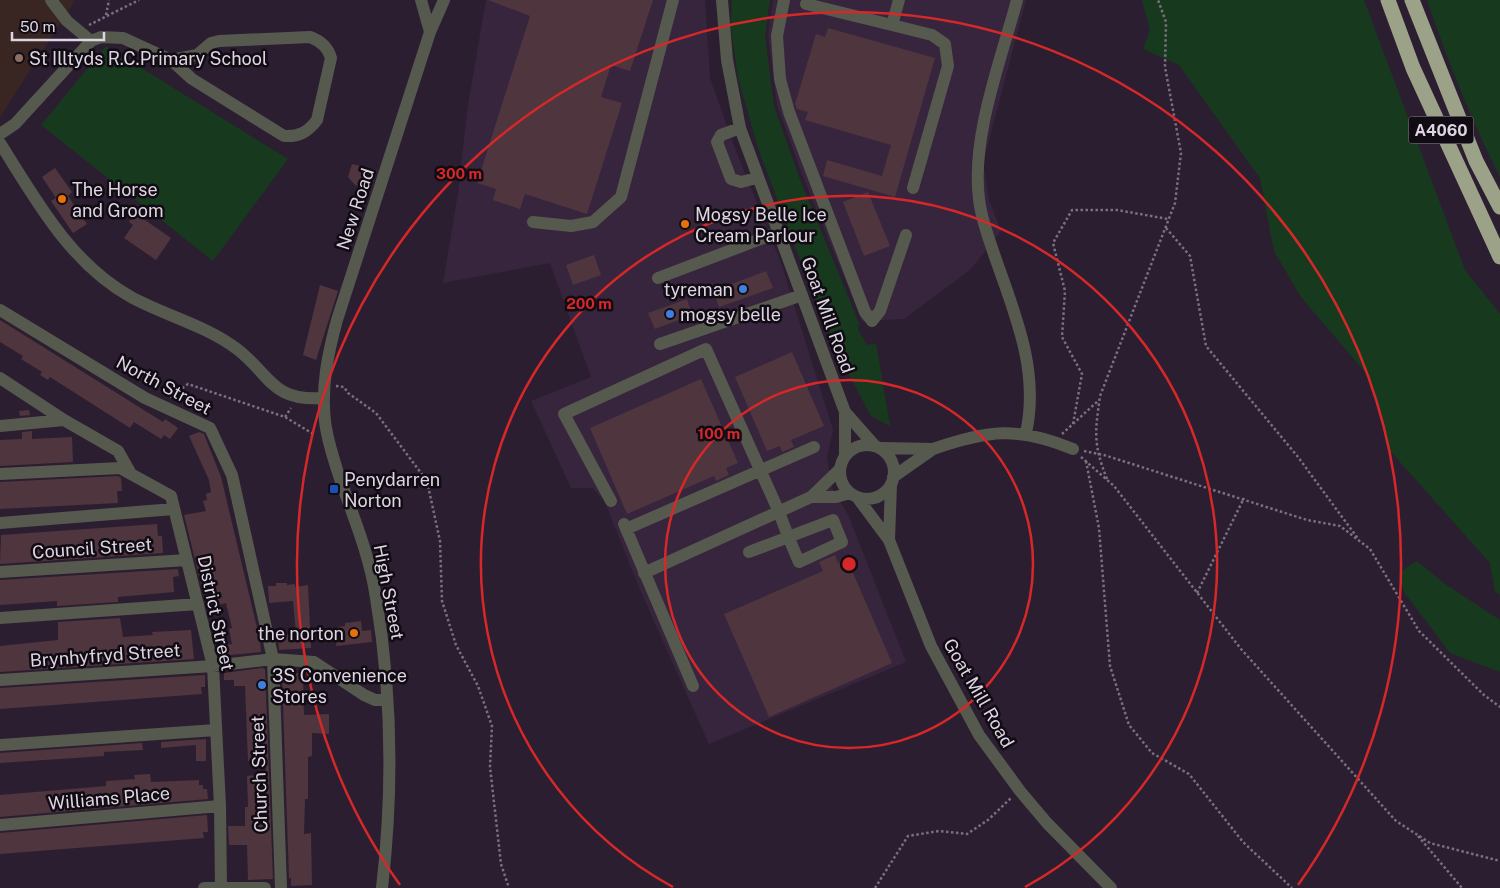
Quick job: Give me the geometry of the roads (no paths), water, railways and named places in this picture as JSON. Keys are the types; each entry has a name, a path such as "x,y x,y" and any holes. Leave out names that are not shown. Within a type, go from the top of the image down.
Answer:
{"highway":[{"name":"A4060","path":"1388,0 1413,68 1500,257"},
{"name":"A4060","path":"1412,0 1476,161 1500,207"}],"street":[{"path":"51,0 67,21 91,40"},
{"path":"421,0 430,32"},
{"name":"New Road","path":"324,398 327,359 337,320 430,32 444,0"},
{"path":"533,222 571,226 593,222 621,197 673,0"},
{"name":"Goat Mill Road","path":"722,0 727,60 740,128 845,412 845,456"},
{"path":"784,0 777,36 780,79 789,112 864,312 872,322 880,311 906,235"},
{"path":"892,25 899,0"},
{"path":"1018,0 984,122 977,158 977,179 985,227 1028,356 1031,401 1026,433"},
{"path":"806,4 932,35 945,44 948,66 912,188"},
{"path":"0,134 14,124 91,40 101,37 123,38 171,60 192,79 284,136 295,137 312,128 317,120 321,112 331,58 329,50 322,43 310,37 219,41 211,43 197,55 171,60"},
{"path":"740,128 720,135 717,142 731,179 741,182 757,178"},
{"path":"0,143 46,216 86,263 130,296 218,337 237,349 266,381 283,392 297,397 324,398"},
{"path":"658,278 779,232"},
{"path":"660,344 802,295"},
{"name":"North Street","path":"0,310 158,404 210,428 232,475 273,659"},
{"path":"611,501 564,414 706,349 788,536 749,552"},
{"path":"0,378 64,420 118,451 126,471 0,474"},
{"name":"High Street","path":"324,398 325,422 330,444 368,561 376,596 388,700 388,782 382,888"},
{"name":"Goat Mill Road","path":"845,412 878,447"},
{"path":"0,426 64,420"},
{"path":"811,497 854,495 876,497 887,489 892,480 913,461 933,449 970,436 993,433 1026,433 1073,449"},
{"path":"644,573 811,497 840,469 845,456 861,445 933,449"},
{"path":"693,686 625,526 814,447"},
{"path":"878,447 890,458 892,480"},
{"path":"840,469 842,482 854,495"},
{"name":"District Street","path":"126,471 171,496 213,666 220,806 221,887"},
{"name":"Goat Mill Road","path":"890,540 892,480"},
{"name":"Goat Mill Road","path":"854,495 890,540 931,646 980,735 1047,823 1111,888"},
{"path":"0,523 174,509"},
{"name":"Council Street","path":"0,572 187,560"},
{"path":"0,618 198,604"},
{"name":"Brynhyfryd Street","path":"0,680 213,666 273,659 314,662 364,696 375,700 388,700"},
{"name":"Church Street","path":"273,659 281,888"},
{"path":"0,744 216,730"},
{"name":"Williams Place","path":"0,825 220,806"},
{"path":"204,888 264,888"}],"place":[{"name":"St Illtyds R.C.Primary School","path":"19,58"},
{"name":"The Horse and Groom","path":"62,199"},
{"name":"Mogsy Belle Ice Cream Parlour","path":"685,224"},
{"name":"tyreman","path":"743,289"},
{"name":"mogsy belle","path":"670,314"},
{"name":"Penydarren Norton","path":"334,489"},
{"name":"the norton","path":"354,633"},
{"name":"3S Convenience Stores","path":"262,685"}]}
